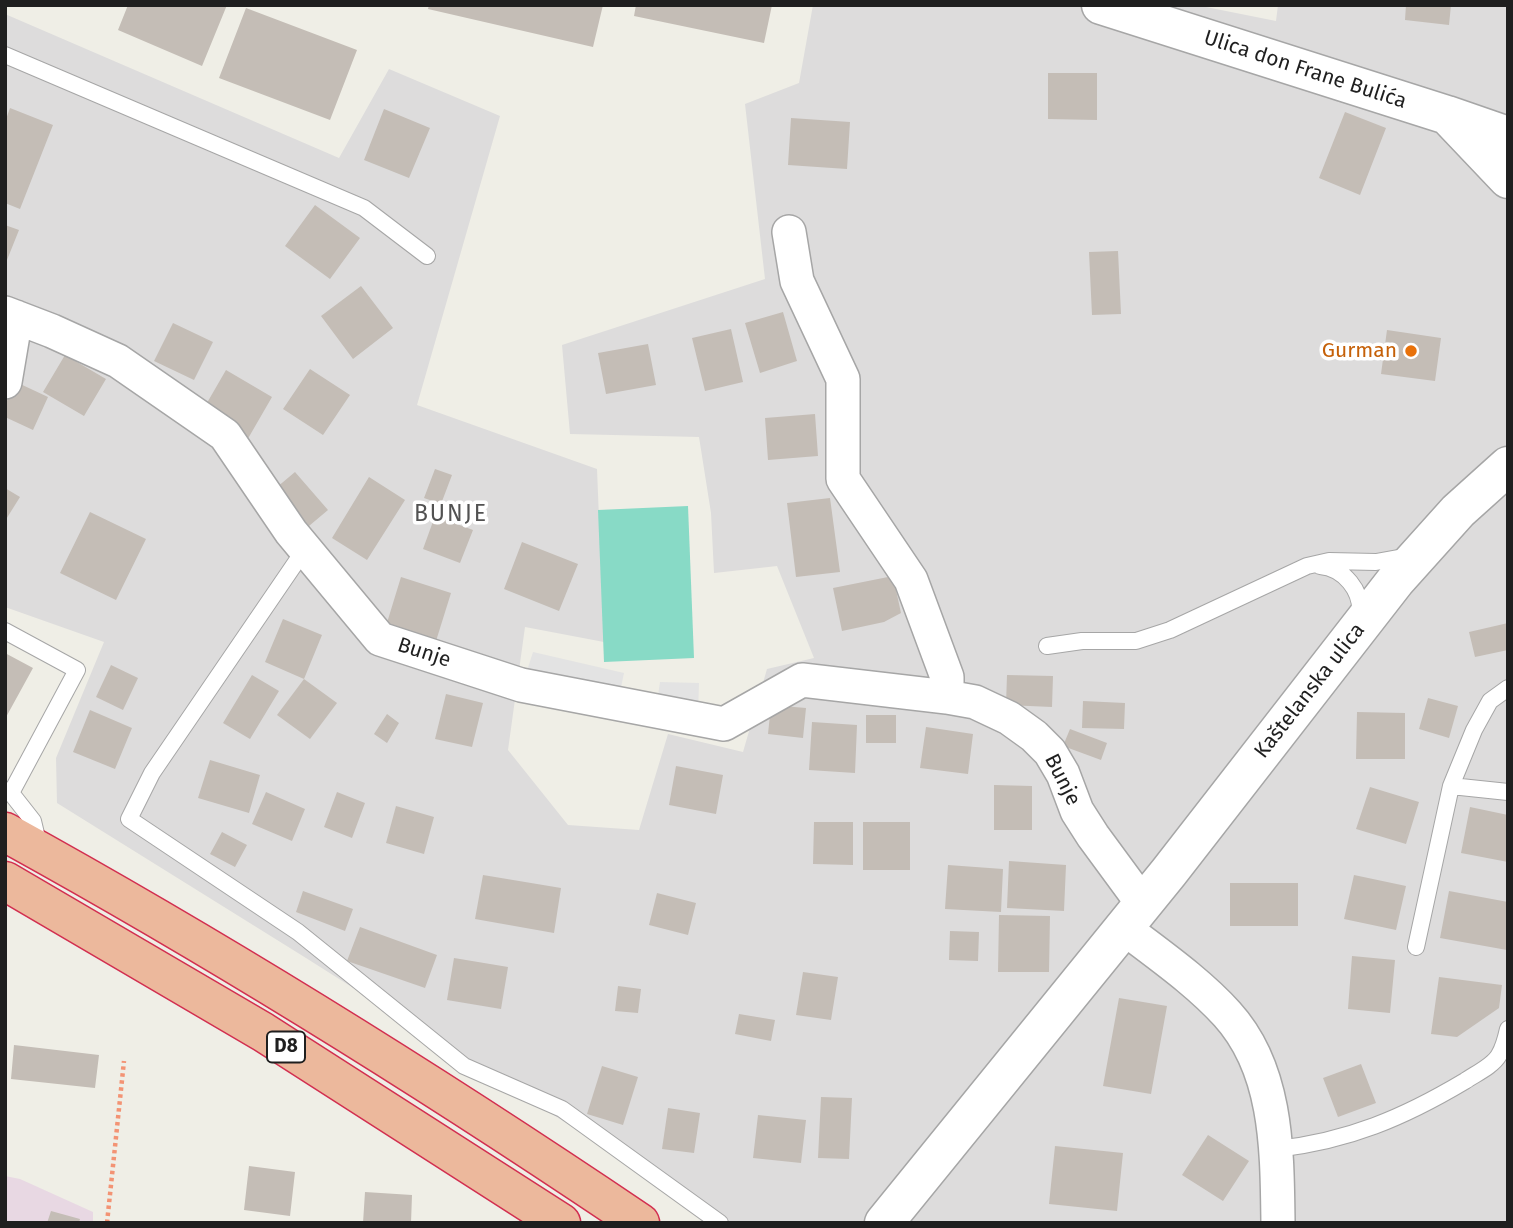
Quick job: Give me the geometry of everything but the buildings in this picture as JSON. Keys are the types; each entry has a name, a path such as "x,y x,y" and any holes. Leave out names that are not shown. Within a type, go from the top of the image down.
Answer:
{"highway":[{"name":"D8","path":"5,832 286,995 466,1107 640,1223"},
{"name":"D8","path":"5,881 263,1032 561,1223"}],"street":[{"name":"Ulica don Frane Bulića","path":"1101,5 1508,136"},
{"path":"1447,115 1508,178"},
{"path":"789,232 797,281 843,379 843,479 911,580 944,667 947,697"},
{"name":"Bunje","path":"5,382 11,315 117,361 225,435 291,532 380,639 521,685 724,724 802,680 975,702 1009,718 1034,736 1050,752 1063,774 1077,811 1093,835 1134,916"},
{"name":"Kaštelanska ulica","path":"884,1223 1134,916 1396,580 1458,511 1508,466"},
{"path":"1134,916 1229,1016 1259,1066 1267,1089 1277,1149 1278,1223"}],"lane":[{"path":"5,54 363,208 428,256"},
{"path":"305,549 152,772 129,819 298,932 464,1066 562,1109 720,1223"},
{"path":"1047,646 1136,640 1170,630 1307,566 1329,561 1393,560 1423,550"},
{"path":"1307,566 1324,566 1338,570 1349,581 1358,594 1361,609 1359,627"},
{"path":"5,631 77,670 8,792 33,821 41,852"},
{"path":"1416,947 1451,786 1490,701 1508,688"},
{"path":"1451,786 1508,792"},
{"path":"1277,1149 1350,1135 1394,1119 1435,1099 1478,1073 1498,1057 1508,1029"}],"path":[{"path":"107,1223 124,1061"}],"shaded area":[{"path":"813,5 1196,5 1276,21 1278,5 1508,5 1508,1223 723,1223 674,1195 574,1128 57,803 56,758 104,642 5,607 5,14 339,158 389,69 500,116 417,405 597,469 604,642 525,627 508,750 568,825 639,830 668,734 743,752 767,669 814,658 777,566 714,573 711,513 699,437 570,434 562,345 765,279 745,104 799,83"},
{"path":"533,652 624,673 619,697 525,677"},
{"path":"660,682 699,683 698,711 657,702"},
{"path":"5,1176 20,1179 93,1212 93,1223 5,1223"}],"green space":[{"path":"688,506 694,658 604,662 598,510"}],"place":[{"name":"Gurman","path":"1411,351"}],"district":[{"name":"BUNJE","path":"451,515"}]}
